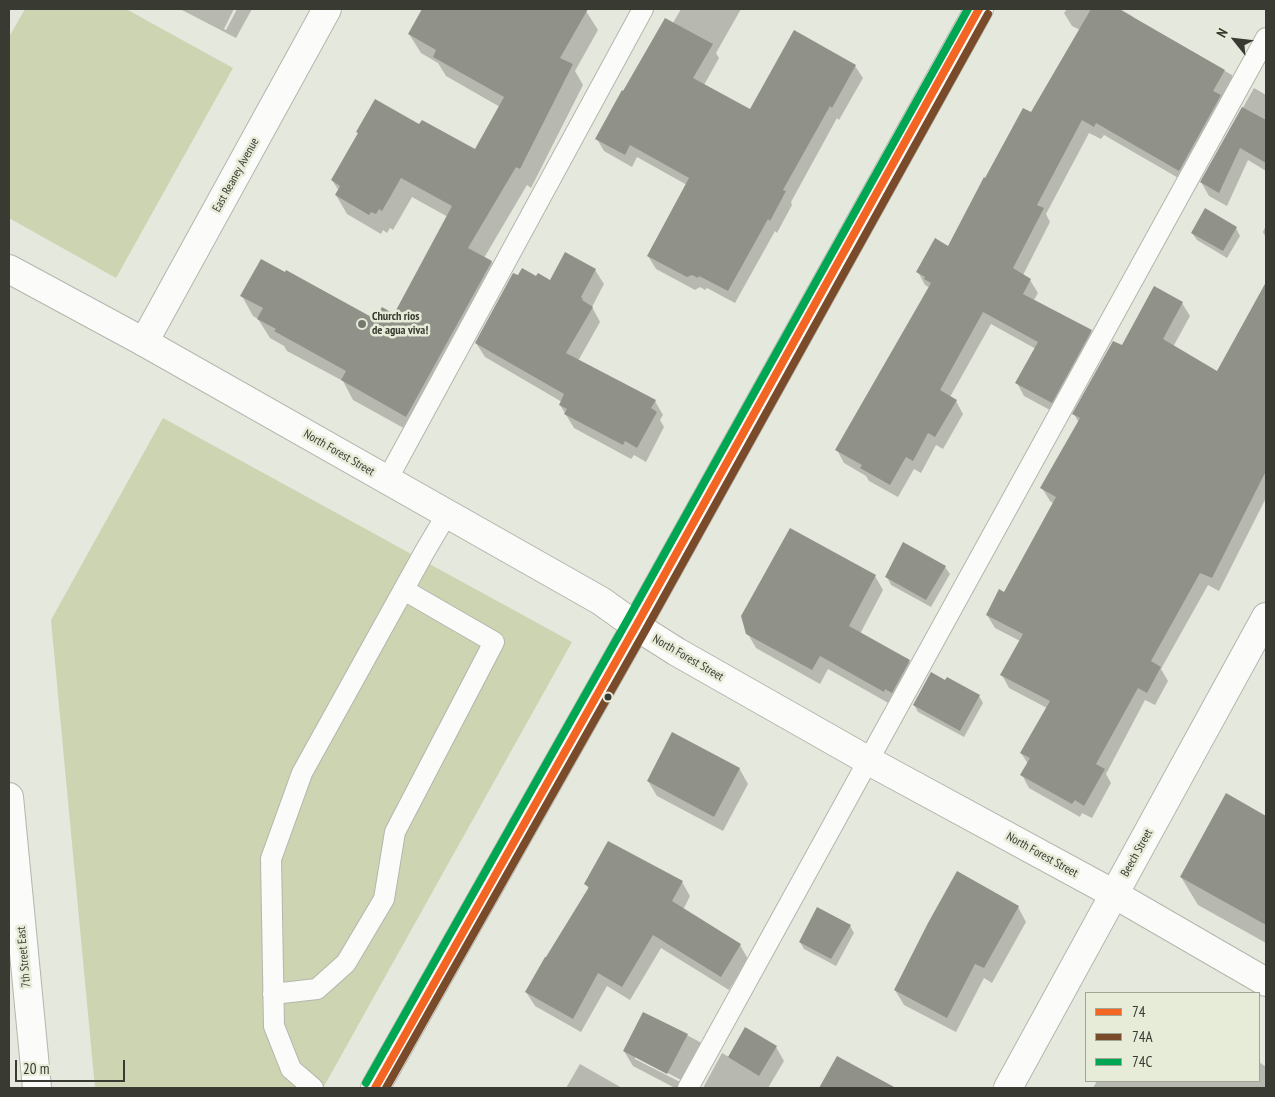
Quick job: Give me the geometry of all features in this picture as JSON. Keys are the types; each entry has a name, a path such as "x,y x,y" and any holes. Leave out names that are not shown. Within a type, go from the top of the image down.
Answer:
{"street":[{"name":"East Reaney Avenue","path":"144,342 328,9"},
{"path":"375,1088 636,626 979,9"},
{"name":"North Forest Street","path":"9,269 144,342 601,601 677,652 869,761 1114,894 1266,982"},
{"name":"Beech Street","path":"1008,1088 1266,617"},
{"name":"7th Street East","path":"9,797 37,1088"}],"lane":[{"path":"387,480 643,9"},
{"path":"688,1088 1266,38"},
{"path":"313,1088 291,1069 274,1026 271,859 302,773 447,514"},
{"path":"273,994 317,989 346,963 384,899 395,832 494,642 404,590"}],"green space":[{"path":"25,9 126,9 233,68 116,278 9,218 9,37"},
{"path":"163,418 572,642 323,1088 95,1088 51,620"}],"building":[{"path":"422,9 588,9 560,58 573,64 520,169 516,167 468,248 492,261 406,417 341,380 346,371 274,331 276,329 257,319 263,308 240,296 261,259 285,272 286,270 375,319 382,307 394,314 452,206 401,178 382,211 379,209 376,214 371,212 369,215 335,195 340,186 331,180 375,99 419,124 422,120 475,149 504,97 433,57 436,50 408,34"},
{"path":"1091,9 1119,9 1225,70 1213,91 1221,95 1179,171 1096,123 1094,127 1082,120 1037,205 1044,208 1013,268 1031,279 1023,294 1092,330 1052,403 1015,383 1038,342 983,312 940,390 957,400 935,437 928,433 913,461 906,457 890,485 860,468 862,465 835,450 931,283 916,272 935,238 948,246 1023,108 1031,112"},
{"path":"665,18 713,44 693,78 750,109 794,30 856,65 832,108 830,106 783,190 786,191 770,221 768,219 728,291 699,276 698,278 692,275 687,277 647,256 689,178 630,145 625,155 595,139"},
{"path":"1242,107 1266,120 1266,163 1240,148 1219,193 1200,182"},
{"path":"1205,208 1237,227 1223,251 1191,233"},
{"path":"565,252 596,269 581,297 582,300 593,307 566,353 656,400 651,408 657,412 637,448 625,441 623,445 564,414 567,409 559,405 564,394 475,343 513,273 518,275 522,268 536,276 538,273 550,280"},
{"path":"1266,282 1266,471 1212,578 1200,573 1151,661 1161,667 1147,693 1138,688 1096,764 1105,769 1084,806 1075,800 1072,804 1020,775 1030,758 1020,753 1050,701 1000,675 1023,634 986,615 999,589 1004,592 1056,497 1040,488 1080,418 1072,414 1113,341 1122,345 1154,286 1183,302 1163,339 1217,371"},
{"path":"790,528 876,575 849,626 910,660 892,693 885,689 884,692 820,656 812,670 746,634 741,616"},
{"path":"903,542 946,566 926,600 885,577"},
{"path":"931,672 945,680 947,677 980,695 960,731 913,705"},
{"path":"672,732 740,768 714,817 647,781"},
{"path":"1226,793 1266,816 1266,925 1180,877"},
{"path":"608,841 683,881 672,901 741,944 721,977 653,935 622,987 598,973 573,1019 525,992 589,887 584,884"},
{"path":"957,871 1019,906 984,968 975,964 947,1018 894,990"},
{"path":"817,907 851,925 831,959 799,942"},
{"path":"643,1012 688,1034 667,1074 623,1051"},
{"path":"745,1027 777,1046 759,1076 728,1057"},
{"path":"837,1056 896,1088 819,1088"}],"transit line":[{"name":"74C","path":"366,1083 627,621 968,9"},
{"name":"74","path":"375,1088 636,626 979,9"},
{"name":"74A","path":"386,1088 645,631 988,14"}],"place":[{"name":"Church rios de agua viva!","path":"362,324"}]}
